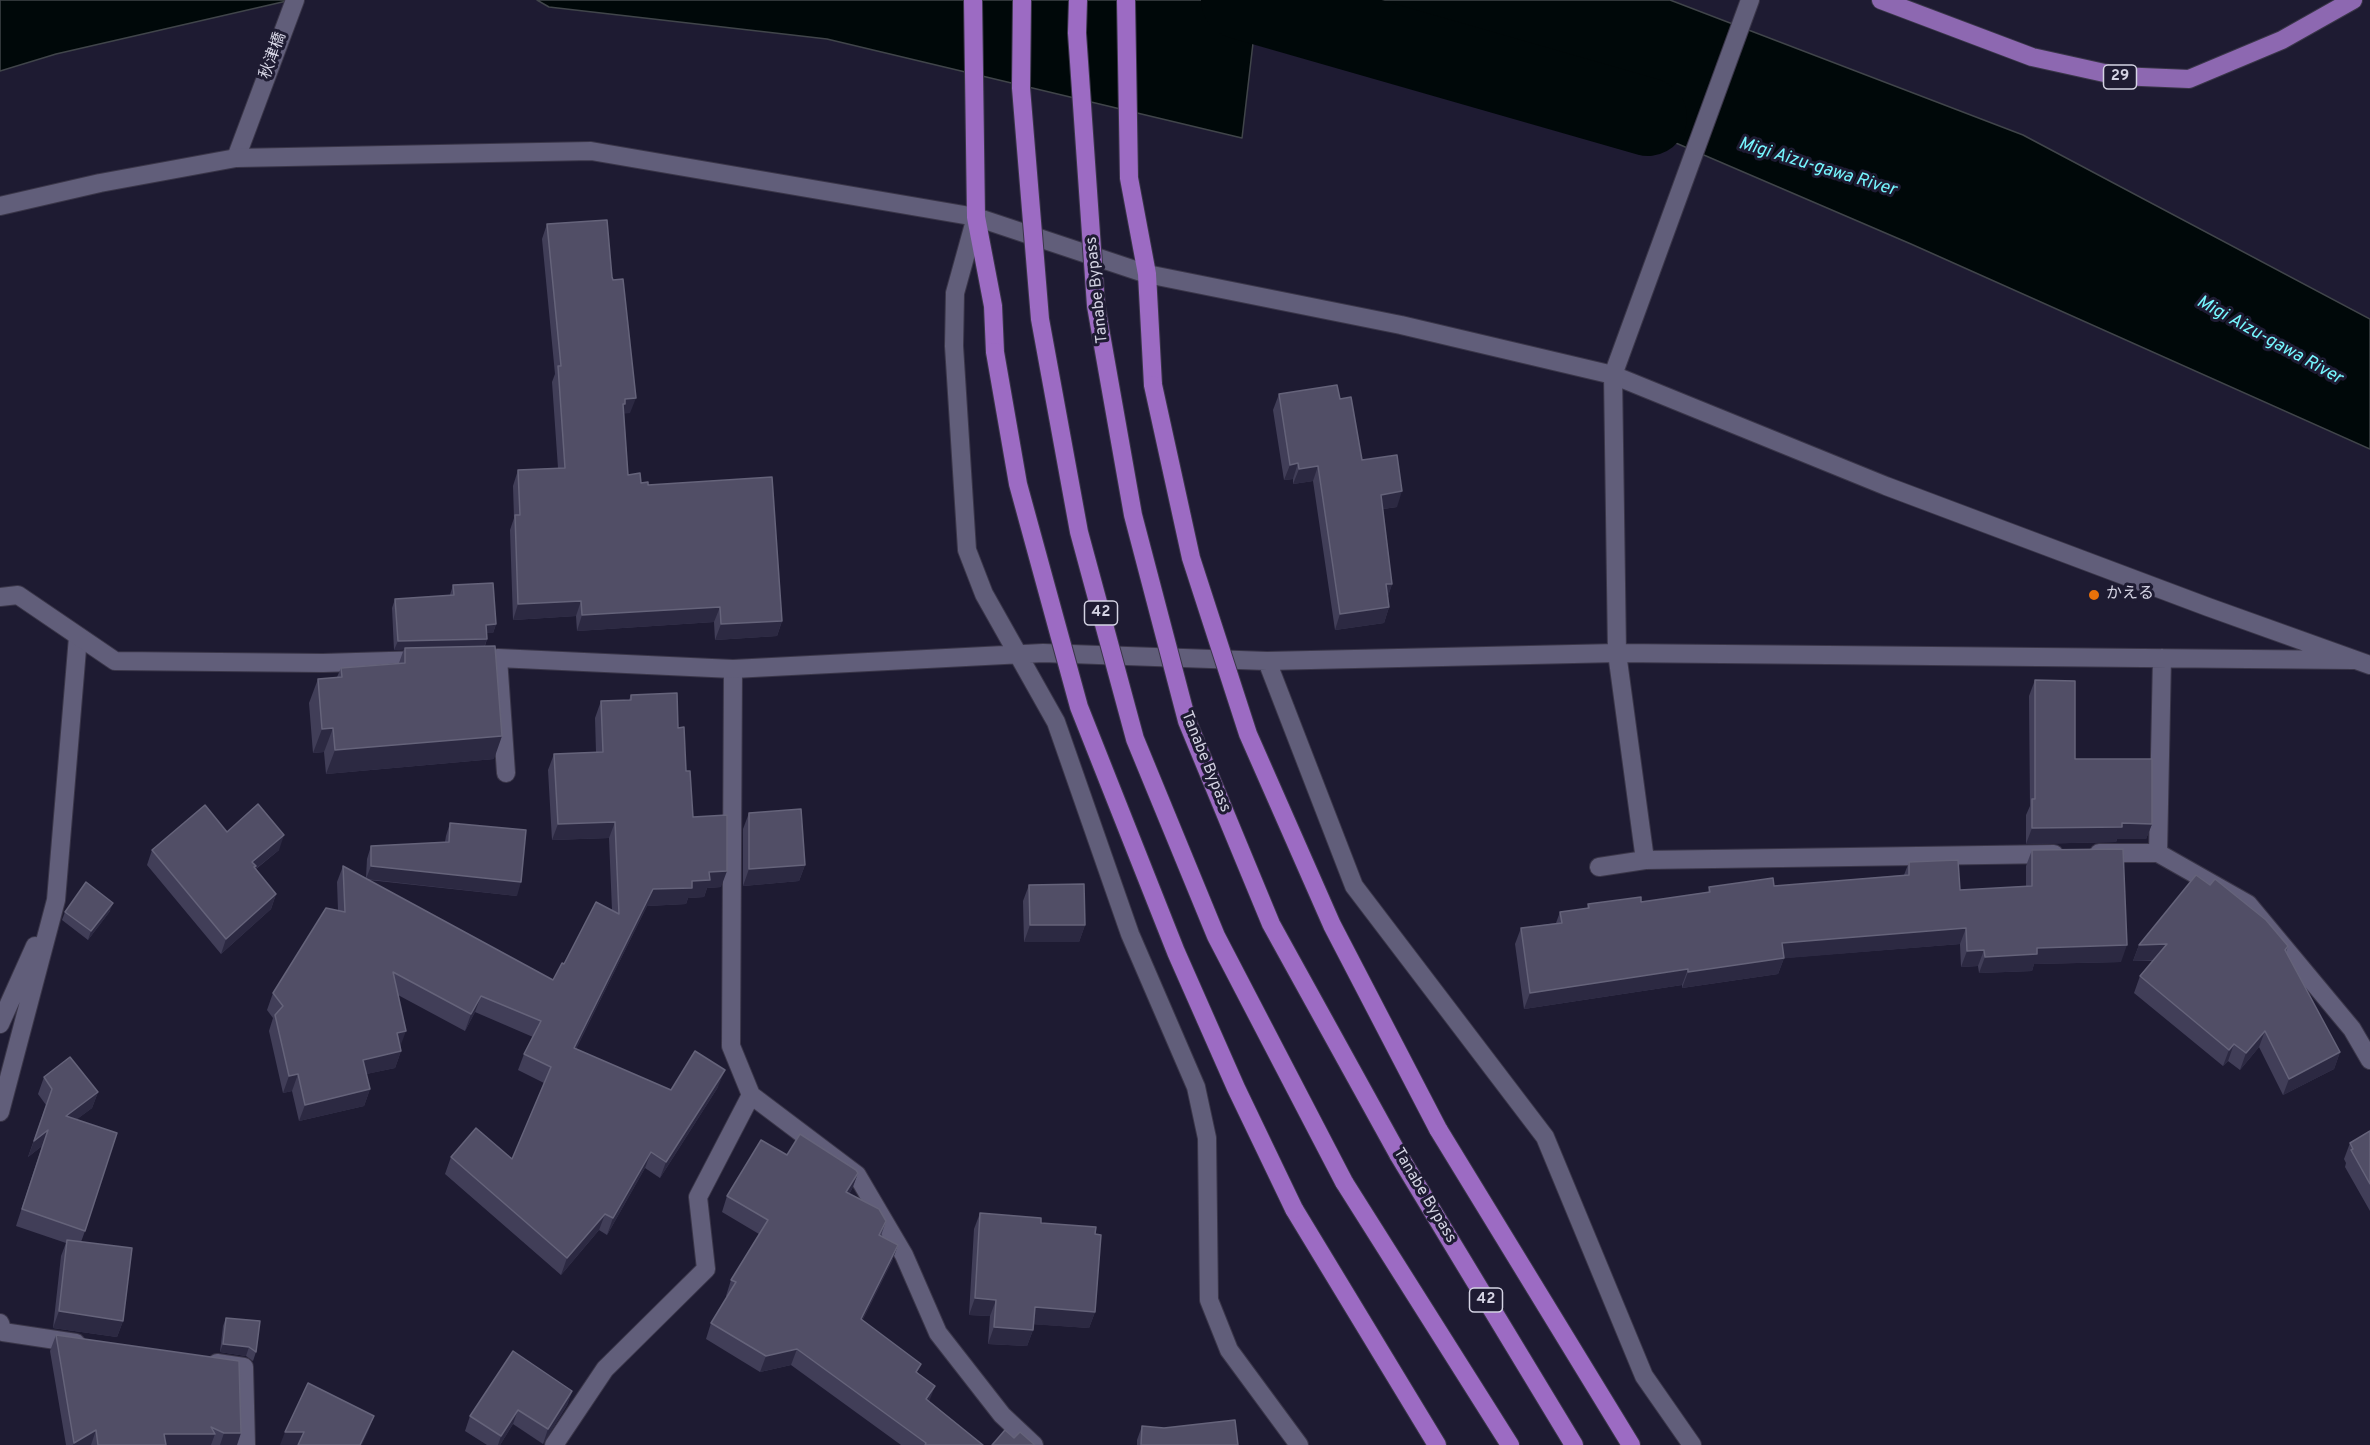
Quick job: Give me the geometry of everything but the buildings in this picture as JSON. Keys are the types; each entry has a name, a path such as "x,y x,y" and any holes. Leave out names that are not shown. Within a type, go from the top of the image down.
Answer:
{"highway":[{"path":"973,0 976,217 993,306 995,352 1018,484 1079,708 1176,952 1236,1088 1294,1209 1437,1445"},
{"name":"42","path":"1022,0 1021,88 1040,319 1079,532 1135,739 1216,936 1344,1182 1510,1445"},
{"name":"Tanabe Bypass","path":"1078,0 1077,33 1096,306 1133,515 1187,721 1271,924 1398,1154 1574,1445"},
{"path":"1126,0 1129,178 1147,274 1153,385 1191,558 1248,734 1332,925 1438,1129 1631,1445"}],"main road":[{"name":"29","path":"1881,0 2032,57 2118,76 2189,79 2282,40 2354,0"}],"street":[{"name":"秋津橋","path":"236,158 295,0"},
{"path":"1645,860 1617,653 1613,375 1750,0"},
{"path":"0,206 100,183 236,158 591,151 976,217 1147,274 1401,325 1613,375 1886,486 2361,663"},
{"path":"976,217 955,293 954,346 967,550 984,594 1056,722 1130,933 1196,1087 1208,1138 1209,1300 1229,1350 1299,1445"},
{"path":"0,597 18,595 115,661 323,663 498,658 733,669 1018,653 1267,661 1617,653 2162,658 2361,663"},
{"path":"0,1112 56,900 78,637"},
{"path":"498,658 506,773"},
{"path":"2158,853 2162,658"},
{"path":"1267,661 1354,886 1545,1137 1644,1376 1692,1445"},
{"path":"733,669 731,1046 751,1095 857,1175 904,1255 938,1333 1002,1415 1034,1445"},
{"path":"1599,867 1645,860 2158,853 2248,904 2352,1029 2370,1060"},
{"path":"0,1024 56,900"},
{"path":"554,1445 605,1369 706,1269 698,1197 751,1095"},
{"path":"0,1323 3,1332 95,1345"},
{"path":"198,1360 244,1367 246,1445"}],"water":[{"path":"0,0 291,0 56,54 0,71"},
{"path":"537,0 1258,0 1242,138 827,39 549,7"},
{"path":"1343,0 1670,0 2023,135 2370,319 2370,449 1911,244"}],"waterway":[{"name":"Migi Aizu-gawa River","path":"1240,0 1648,117"}],"place":[{"name":"かえる","path":"2094,595"}]}
